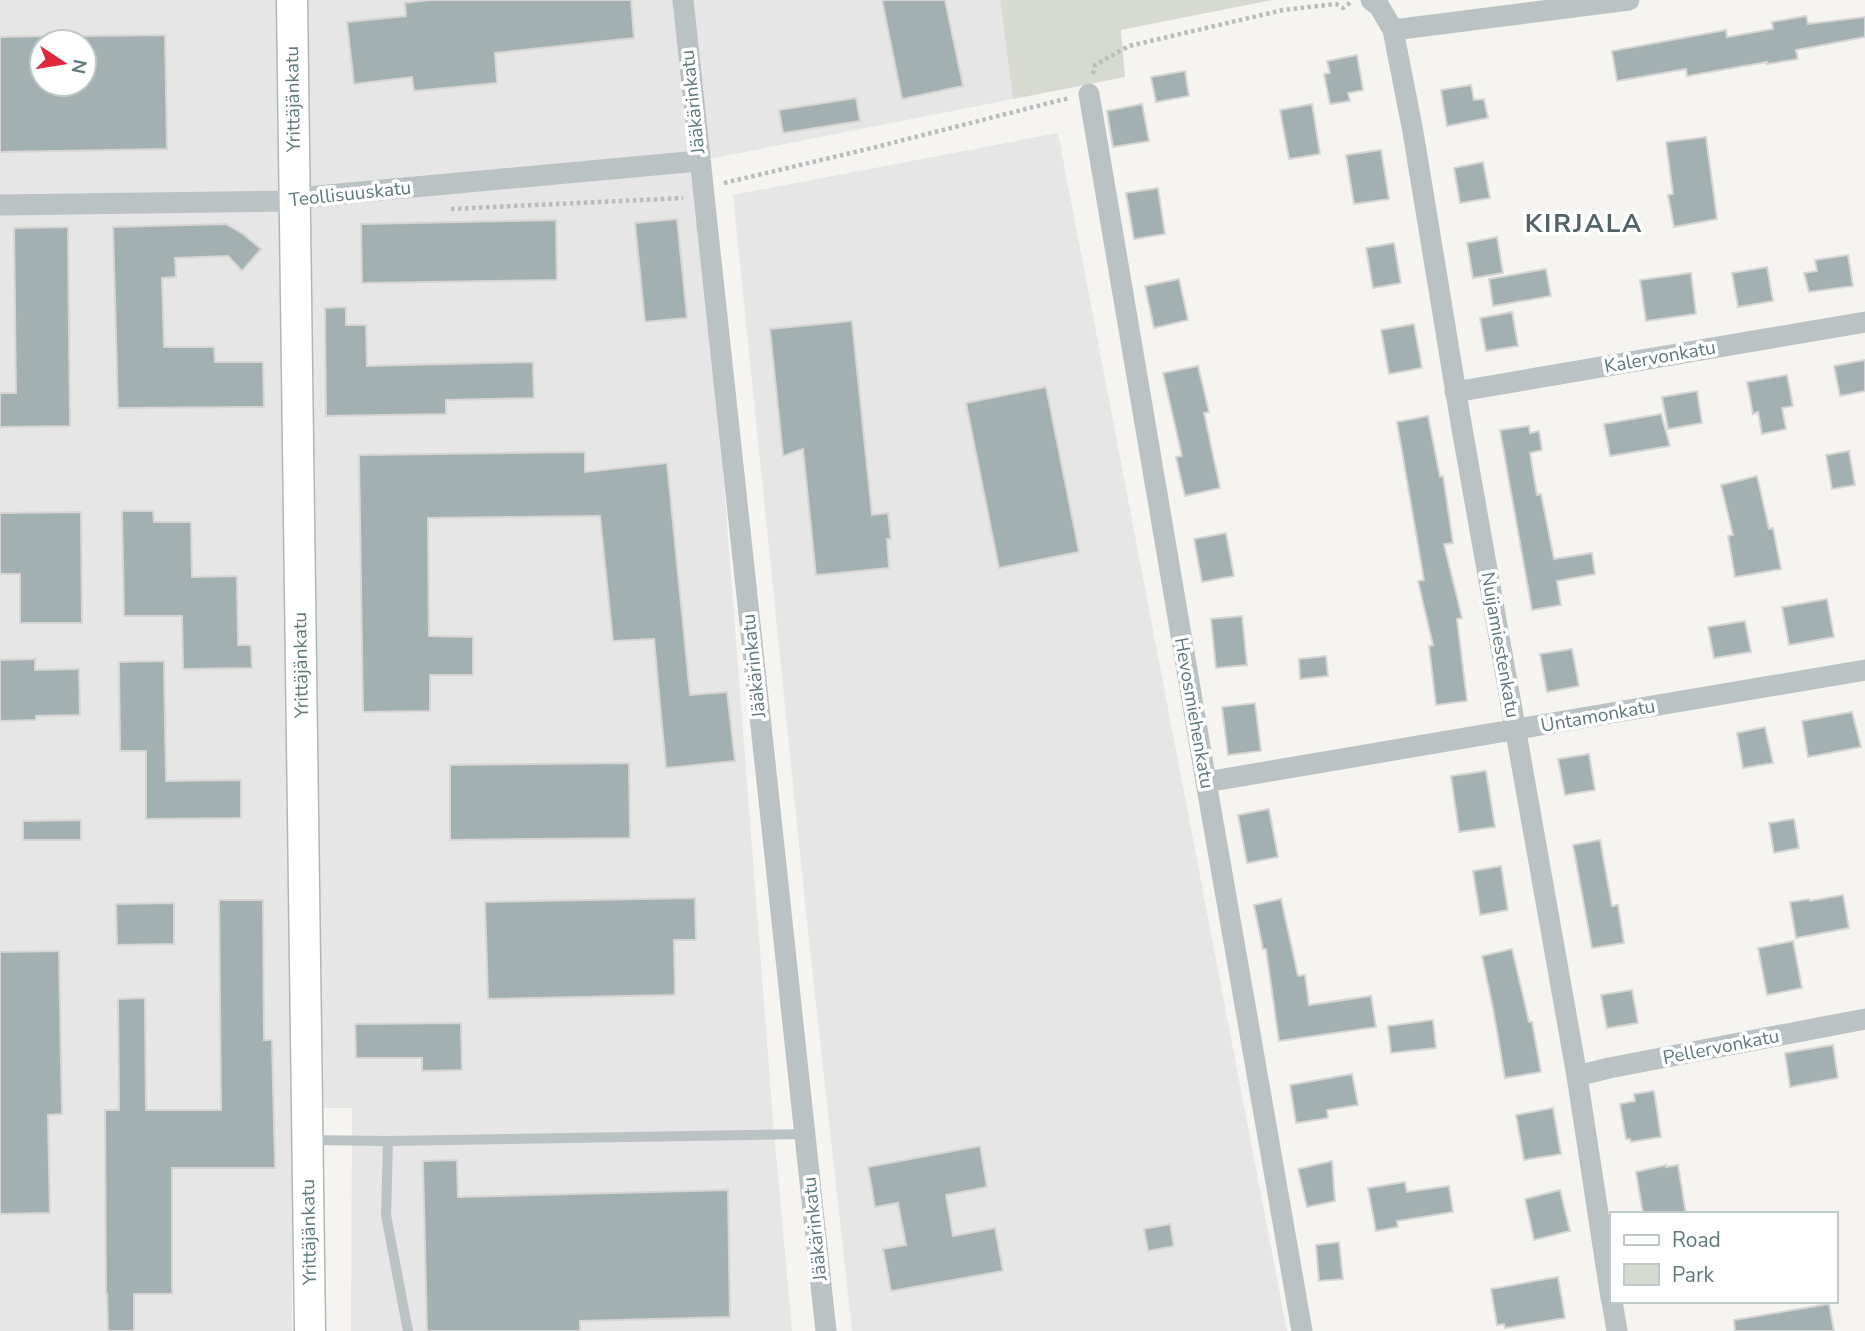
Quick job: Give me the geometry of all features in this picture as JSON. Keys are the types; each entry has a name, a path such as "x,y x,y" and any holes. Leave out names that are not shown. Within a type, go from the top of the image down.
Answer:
{"street":[{"name":"Yrittäjänkatu","path":"292,0 310,1331"},
{"name":"Jääkärinkatu","path":"683,0 826,1331"},
{"name":"Nuijamiestenkatu","path":"1371,0 1379,6 1393,30 1413,132 1455,393 1577,1076 1610,1293"},
{"path":"1393,30 1629,0"},
{"name":"Hevosmiehenkatu","path":"1089,94 1302,1331"},
{"name":"Teollisuuskatu","path":"0,205 295,201 317,196 699,161"},
{"name":"Kalervonkatu","path":"1455,393 1865,322"},
{"name":"Untamonkatu","path":"1206,782 1865,670"},
{"name":"Pellervonkatu","path":"1577,1076 1865,1019"},
{"name":"Nuijamiestenkatu","path":"1612,1303 1617,1331"}],"lane":[{"path":"308,1140 805,1134"},
{"path":"388,1141 386,1215 408,1331"}],"path":[{"path":"443,210 680,199 722,183 1089,94 1095,65 1129,46 1283,10 1336,4 1343,8 1354,0"}],"shaded area":[{"path":"0,0 1000,0 1013,99 699,161 773,1120 792,1331 351,1331 352,1108 292,1108 292,1331 0,1331"},
{"path":"1058,133 1287,1331 852,1331 807,922 733,195"}],"green space":[{"path":"1000,0 1272,0 1121,30 1125,77 1013,99"}],"building":[{"path":"429,0 631,0 634,38 495,53 497,83 414,91 412,77 354,84 347,22 406,16 405,3"},
{"path":"882,0 945,0 963,86 902,99"},
{"path":"1806,16 1808,24 1865,17 1865,37 1796,50 1798,59 1687,76 1686,69 1617,81 1612,51 1726,30 1727,37 1773,29 1772,22"},
{"path":"165,35 167,149 0,152 0,37 28,36 28,98 98,98 98,36"},
{"path":"1357,55 1363,90 1348,93 1350,101 1330,104 1324,74 1330,73 1327,61"},
{"path":"1185,71 1189,96 1156,102 1151,77"},
{"path":"1471,85 1474,100 1484,99 1488,118 1447,126 1441,90"},
{"path":"856,98 860,121 783,133 779,110"},
{"path":"1142,104 1149,141 1113,147 1107,111"},
{"path":"1312,104 1320,154 1289,159 1280,110"},
{"path":"1706,137 1717,219 1674,227 1668,195 1673,194 1666,142"},
{"path":"1381,150 1389,199 1354,204 1346,155"},
{"path":"1483,162 1490,198 1460,203 1454,168"},
{"path":"1158,188 1165,234 1134,239 1126,193"},
{"path":"677,219 687,318 645,322 635,223"},
{"path":"556,220 557,280 362,283 361,224"},
{"path":"226,224 261,249 242,271 228,256 175,258 176,277 162,278 164,347 214,347 215,362 263,362 264,407 118,408 113,227"},
{"path":"68,227 70,426 0,427 0,393 16,393 14,228"},
{"path":"1497,237 1503,273 1473,278 1467,243"},
{"path":"1394,243 1401,283 1373,288 1366,248"},
{"path":"1848,255 1853,286 1809,292 1804,273 1817,271 1815,260"},
{"path":"1767,267 1773,301 1738,307 1732,273"},
{"path":"1546,269 1551,296 1493,306 1489,279"},
{"path":"1691,273 1696,314 1646,321 1640,280"},
{"path":"1179,279 1188,320 1154,328 1145,286"},
{"path":"346,307 346,325 366,325 367,366 533,362 534,398 446,400 446,414 326,416 325,308"},
{"path":"1512,312 1518,346 1486,351 1480,318"},
{"path":"852,321 872,515 888,513 891,539 887,539 889,568 816,575 803,449 783,456 770,329"},
{"path":"1414,324 1422,368 1389,374 1381,330"},
{"path":"1865,360 1865,391 1840,396 1834,366"},
{"path":"1198,366 1209,412 1204,413 1220,488 1185,496 1176,457 1182,456 1163,373"},
{"path":"1787,375 1793,406 1782,408 1786,429 1762,434 1758,412 1753,414 1747,382"},
{"path":"1046,387 1079,552 999,568 966,403"},
{"path":"1697,391 1702,423 1668,429 1662,397"},
{"path":"1661,414 1670,446 1610,456 1604,424"},
{"path":"1428,416 1440,477 1443,476 1453,543 1444,544 1462,618 1457,619 1467,701 1436,705 1429,646 1433,645 1418,581 1424,580 1397,422"},
{"path":"1529,426 1530,433 1539,431 1542,450 1530,453 1537,495 1541,494 1554,559 1592,553 1595,574 1557,581 1561,605 1532,610 1500,430"},
{"path":"1849,451 1855,485 1832,489 1826,455"},
{"path":"585,452 585,472 667,463 690,695 727,692 735,761 666,768 654,639 613,641 600,516 428,518 429,636 473,637 473,675 430,675 430,711 363,712 359,455"},
{"path":"1757,476 1769,529 1773,528 1781,569 1735,577 1728,536 1733,535 1721,485"},
{"path":"122,511 153,511 154,522 191,522 192,577 237,576 238,645 251,645 252,668 183,669 182,616 124,616"},
{"path":"81,512 82,623 20,623 20,574 0,574 0,513"},
{"path":"1226,533 1234,576 1202,582 1194,539"},
{"path":"1827,599 1834,637 1789,645 1782,607"},
{"path":"1242,616 1247,665 1216,668 1211,619"},
{"path":"1745,621 1751,652 1714,658 1708,627"},
{"path":"1572,649 1579,686 1547,692 1540,654"},
{"path":"1326,656 1328,676 1300,679 1299,659"},
{"path":"35,659 35,670 79,669 80,715 36,716 36,720 0,721 0,660"},
{"path":"164,661 166,781 241,780 241,818 146,819 146,751 120,751 119,662"},
{"path":"1255,703 1261,751 1228,755 1222,707"},
{"path":"1852,712 1861,747 1808,757 1802,721"},
{"path":"1765,727 1773,763 1743,768 1737,733"},
{"path":"1589,754 1595,790 1565,795 1558,759"},
{"path":"629,763 630,838 450,840 450,765"},
{"path":"1486,771 1495,827 1459,832 1451,776"},
{"path":"1269,809 1278,857 1247,863 1238,815"},
{"path":"1794,819 1799,848 1774,853 1769,823"},
{"path":"81,820 81,840 23,840 23,821"},
{"path":"1600,840 1612,906 1618,905 1624,943 1592,948 1573,845"},
{"path":"1501,866 1508,910 1480,915 1473,871"},
{"path":"1843,895 1849,928 1796,938 1790,902"},
{"path":"695,898 696,940 674,940 675,995 488,999 485,902"},
{"path":"1281,899 1298,976 1305,975 1309,1005 1371,996 1376,1027 1279,1041 1266,949 1263,949 1254,905"},
{"path":"219,900 263,900 264,1040 272,1040 275,1168 172,1168 172,1294 134,1294 134,1331 108,1331 105,1110 119,1110 118,999 145,998 146,1110 221,1110"},
{"path":"174,903 174,944 117,945 116,904"},
{"path":"1793,941 1802,988 1767,995 1758,948"},
{"path":"1512,949 1529,1022 1532,1022 1541,1072 1505,1078 1482,956"},
{"path":"59,951 62,1114 48,1115 50,1213 0,1214 0,952"},
{"path":"1632,990 1638,1023 1607,1028 1601,995"},
{"path":"1433,1020 1436,1048 1391,1053 1388,1026"},
{"path":"461,1023 462,1070 422,1071 422,1058 356,1058 355,1024"},
{"path":"1833,1045 1838,1078 1790,1087 1785,1053"},
{"path":"1352,1074 1358,1105 1327,1110 1328,1118 1296,1123 1290,1085"},
{"path":"1654,1091 1661,1137 1631,1142 1626,1139 1620,1104 1635,1101 1634,1094"},
{"path":"1553,1108 1561,1154 1524,1160 1516,1115"},
{"path":"980,1146 987,1187 946,1195 953,1236 995,1228 1003,1271 891,1291 883,1249 906,1245 898,1203 875,1207 868,1167"},
{"path":"457,1160 458,1197 728,1190 730,1317 580,1321 580,1331 427,1331 423,1161"},
{"path":"1332,1161 1335,1201 1307,1207 1298,1169"},
{"path":"1678,1165 1686,1212 1643,1212 1636,1172"},
{"path":"1405,1182 1407,1192 1449,1186 1453,1212 1397,1221 1398,1227 1376,1231 1368,1188"},
{"path":"1560,1190 1570,1231 1534,1240 1525,1199"},
{"path":"1170,1224 1174,1246 1148,1251 1144,1229"},
{"path":"1339,1242 1343,1279 1319,1281 1316,1245"},
{"path":"1558,1277 1565,1318 1505,1328 1504,1324 1497,1325 1491,1289"},
{"path":"1829,1304 1834,1331 1735,1331 1734,1320"}],"district":[{"name":"KIRJALA","path":"1584,223"}]}
